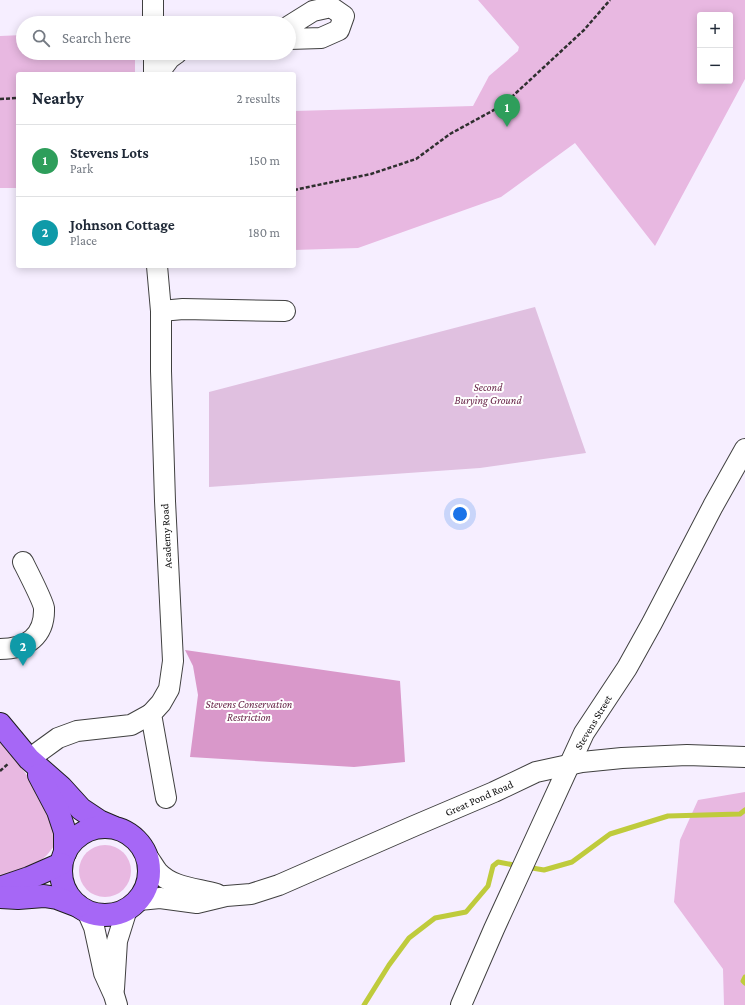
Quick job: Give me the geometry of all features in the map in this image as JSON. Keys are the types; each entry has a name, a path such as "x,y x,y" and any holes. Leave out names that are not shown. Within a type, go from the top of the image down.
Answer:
{"main road":[{"path":"0,724 29,759 61,787 81,809 99,821 130,834 143,848 150,868 149,879 145,890 133,905 114,914 100,915 57,898 44,896 18,898 0,897"},
{"path":"29,759 58,811 65,832 61,876 64,887 70,897 82,908"},
{"path":"0,888 31,877 63,859 71,843 79,835 90,829 113,827"}],"street":[{"path":"153,0 153,16"},
{"path":"296,21 312,11 331,7 344,16 339,30 333,33 321,38 296,39"},
{"path":"154,60 154,72"},
{"path":"160,72 168,60"},
{"name":"Academy Road","path":"151,714 161,703 169,689 173,661 160,365 161,311 157,268"},
{"path":"161,311 183,309 285,311"},
{"name":"Stevens Street","path":"461,1005 584,733 627,668 713,506 745,450"},
{"path":"0,649 6,649 28,643 40,630 44,607 24,562"},
{"path":"29,759 58,738 77,731 131,725 151,714 166,798"},
{"name":"Great Pond Road","path":"133,905 160,898 197,903 226,896 251,894 279,885 494,792 536,772 582,762 659,755 745,757"},
{"name":"Great Pond Road","path":"147,856 158,872 167,880 186,888 226,896"},
{"path":"115,1000 117,941 133,905"},
{"path":"82,908 94,927 104,973 115,1000"}],"path":[{"path":"296,190 371,174 416,159 450,134 503,105 584,30 610,0"},
{"path":"0,99 16,98"}],"shaded area":[{"path":"478,0 745,0 745,79 655,246 575,143 501,197 358,248 296,250 296,111 473,106 489,76 518,51 519,47"},
{"path":"16,35 16,60 135,60 135,72 16,72 16,188 0,188 0,36"},
{"path":"0,742 21,767 47,803 56,837 54,846 38,863 0,880"},
{"path":"745,792 745,1005 724,1005 723,969 674,902 680,840 698,800"},
{"path":"105,845 115,847 123,853 129,861 131,871 129,881 123,889 115,895 105,897 95,895 87,889 81,881 79,871 81,861 87,853 95,847"}],"green space":[{"name":"Second Burying Ground","path":"535,307 586,453 480,468 209,487 209,392"},
{"name":"Stevens Conservation Restriction","path":"185,650 400,681 405,762 354,767 190,757 198,695 193,666"}],"waterway":[{"path":"526,867 544,870 572,862 610,834 668,816 740,814 745,810"},
{"path":"364,1005 389,965 409,938 435,918 466,912 488,886 493,866 498,862 519,866"},
{"path":"745,977 743,981 745,983"}],"place":[{"name":"Stevens Lots","path":"507,127"},
{"name":"Johnson Cottage","path":"23,666"}]}
